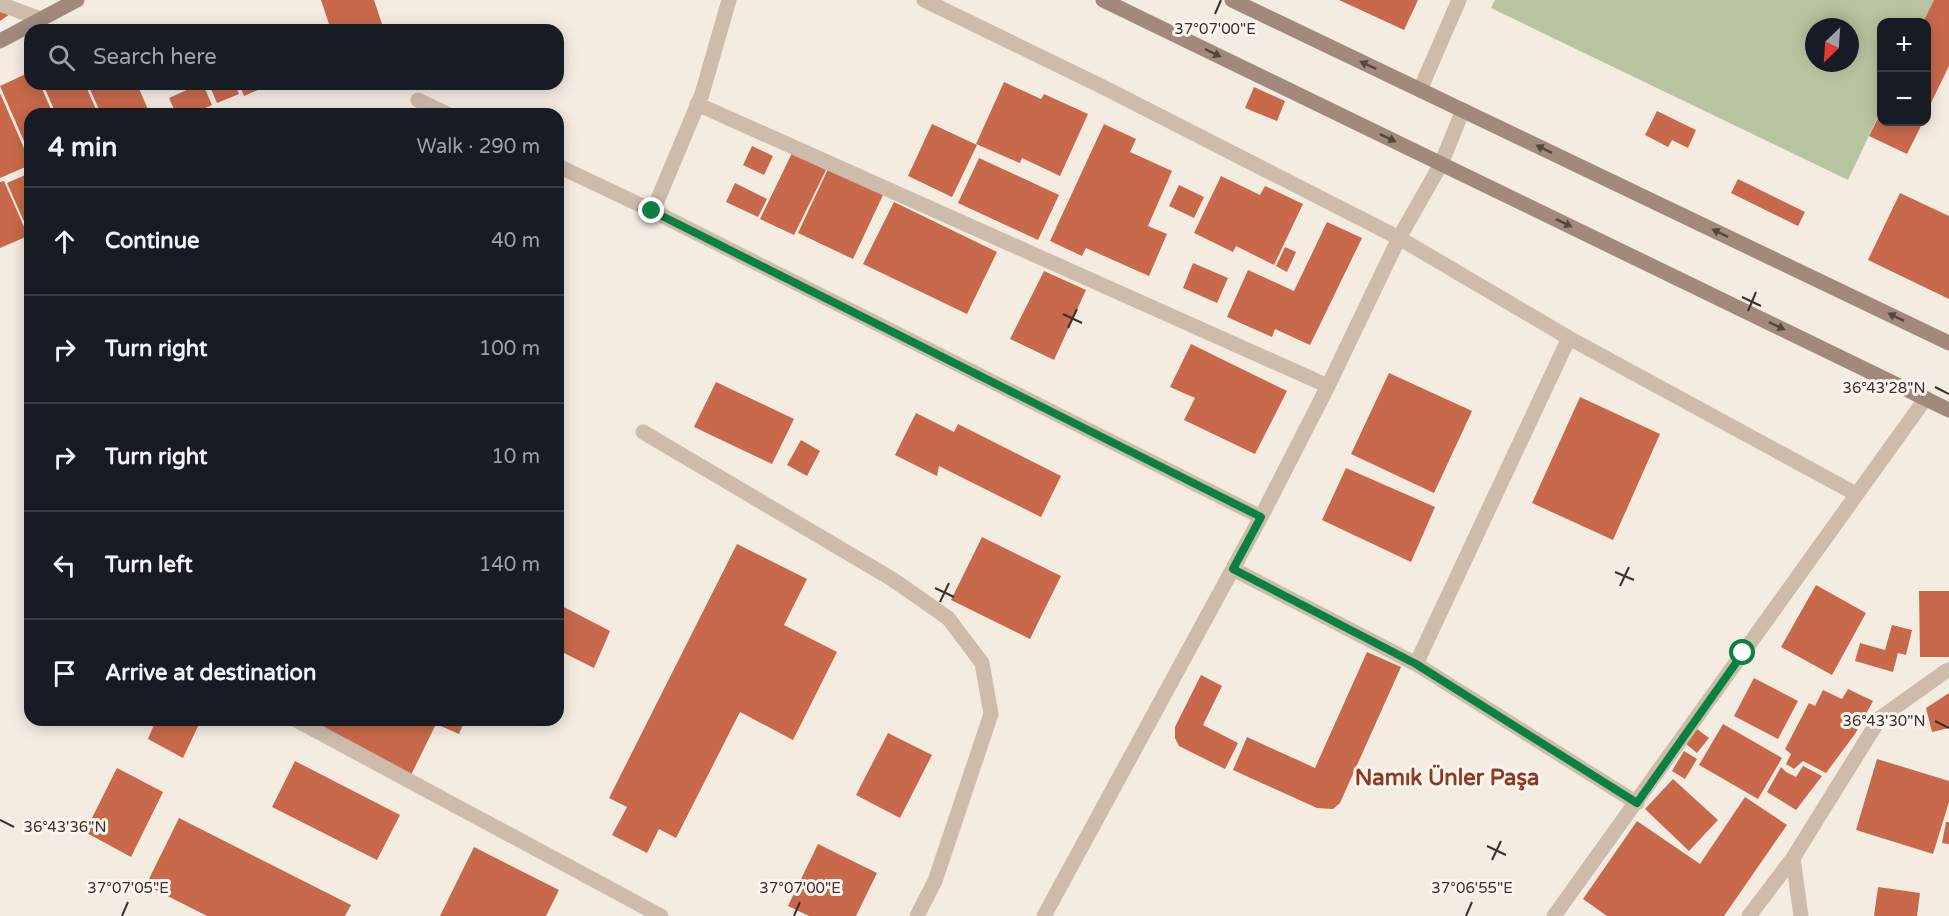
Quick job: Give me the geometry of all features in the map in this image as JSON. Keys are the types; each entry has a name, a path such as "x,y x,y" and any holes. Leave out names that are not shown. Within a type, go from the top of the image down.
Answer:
{"street":[{"path":"32,24 77,0"},
{"path":"652,211 697,104 729,0"},
{"path":"924,0 1092,82 1399,238 1569,338 1856,494"},
{"path":"1103,0 1949,410"},
{"path":"1232,0 1949,342"},
{"path":"1420,90 1459,0"},
{"path":"0,4 41,19"},
{"path":"0,41 24,28"},
{"path":"418,100 435,108"},
{"path":"697,104 1328,386"},
{"path":"1044,916 1261,517 1328,386 1399,238 1441,164 1463,110"},
{"path":"564,169 1261,517"},
{"path":"1416,664 1569,338"},
{"path":"1554,916 1926,399"},
{"path":"643,432 892,579 948,618 982,663 992,714 935,881 917,916"},
{"path":"1233,569 1416,664 1637,803"},
{"path":"1749,916 1793,858 1880,718 1949,670"},
{"path":"307,726 661,916"},
{"path":"1793,858 1801,916"}],"green space":[{"path":"1495,0 1934,0 1925,18 1877,18 1877,118 1848,180 1491,8"}],"building":[{"path":"321,0 374,0 382,24 329,24"},
{"path":"1339,0 1418,0 1404,30"},
{"path":"1934,0 1949,0 1949,66 1931,103 1931,18 1925,18"},
{"path":"0,11 10,14 0,21"},
{"path":"24,75 24,90 43,90 50,108 24,108 24,141 0,86"},
{"path":"1004,82 1041,99 1044,94 1088,114 1060,176 1022,158 1020,163 976,144"},
{"path":"1254,87 1285,101 1277,121 1245,108"},
{"path":"46,90 88,90 95,108 53,108"},
{"path":"90,90 140,90 147,108 98,108"},
{"path":"187,90 206,90 212,105 205,108 173,108 169,98"},
{"path":"212,90 237,90 239,94 217,103"},
{"path":"242,90 258,90 244,96"},
{"path":"0,93 24,148 24,168 0,178"},
{"path":"1657,111 1696,130 1688,148 1672,140 1668,147 1645,135"},
{"path":"1877,120 1877,126 1921,126 1907,154 1869,136"},
{"path":"932,124 977,145 952,197 908,176"},
{"path":"1104,124 1136,139 1130,152 1172,171 1148,226 1167,234 1149,276 1086,248 1082,256 1050,241"},
{"path":"752,146 773,156 764,175 743,165"},
{"path":"792,153 826,170 794,235 760,219"},
{"path":"979,158 1059,195 1038,240 958,203"},
{"path":"828,169 883,195 853,259 798,233"},
{"path":"24,176 24,221 7,183"},
{"path":"1221,176 1260,195 1265,186 1303,204 1274,265 1236,246 1233,252 1194,233"},
{"path":"1738,179 1805,212 1798,226 1731,193"},
{"path":"4,181 24,227 24,238 0,248 0,182"},
{"path":"735,183 767,199 758,217 726,202"},
{"path":"1179,185 1204,197 1194,218 1169,206"},
{"path":"1900,193 1949,216 1949,299 1868,260"},
{"path":"894,202 997,252 967,314 863,264"},
{"path":"1327,222 1362,238 1310,345 1275,329 1272,337 1227,317 1248,270 1294,291"},
{"path":"1285,247 1296,252 1287,272 1276,266"},
{"path":"1193,263 1228,278 1217,303 1183,288"},
{"path":"1044,271 1086,290 1054,360 1010,339"},
{"path":"1191,344 1287,391 1255,454 1184,420 1195,398 1170,387"},
{"path":"1389,373 1472,411 1434,493 1351,454"},
{"path":"716,382 794,419 772,464 694,427"},
{"path":"1580,397 1660,434 1613,540 1532,503"},
{"path":"916,413 954,432 958,424 1061,476 1041,517 939,466 937,476 895,455"},
{"path":"801,440 820,451 807,476 787,465"},
{"path":"1346,468 1435,507 1411,562 1322,520"},
{"path":"982,537 1061,576 1030,639 951,600"},
{"path":"737,544 807,579 784,625 837,652 793,740 740,712 676,838 659,829 647,853 612,835 627,807 609,798"},
{"path":"1816,585 1866,613 1832,675 1781,647"},
{"path":"1919,591 1949,591 1949,657 1920,657"},
{"path":"564,607 610,631 594,668 564,653"},
{"path":"1892,625 1912,630 1906,655 1898,653 1893,672 1855,661 1860,643 1885,650"},
{"path":"1367,652 1401,667 1340,803 1333,809 1317,808 1233,770 1247,737 1315,768"},
{"path":"1201,675 1222,686 1203,725 1238,743 1225,769 1179,746 1175,738 1175,727"},
{"path":"1754,678 1798,701 1778,739 1734,716"},
{"path":"1848,689 1873,701 1855,734 1826,773 1803,761 1794,769 1786,764 1791,754 1785,749 1809,703 1815,706 1823,690 1842,699"},
{"path":"1949,693 1949,728 1932,732 1926,708"},
{"path":"1723,724 1782,758 1758,799 1699,765"},
{"path":"153,726 198,726 183,758 148,739"},
{"path":"317,726 435,726 411,775"},
{"path":"441,726 462,726 459,734"},
{"path":"1697,729 1709,738 1697,753 1685,743"},
{"path":"888,733 932,755 900,818 856,795"},
{"path":"1684,751 1697,759 1685,779 1672,771"},
{"path":"1877,759 1949,781 1949,802 1933,854 1856,830"},
{"path":"295,761 400,815 377,860 272,807"},
{"path":"1803,766 1822,776 1796,810 1767,792 1781,767 1796,777"},
{"path":"117,768 163,792 131,857 85,832"},
{"path":"1673,779 1718,820 1689,851 1645,809"},
{"path":"1745,797 1787,825 1724,916 1607,916 1583,899 1637,821 1700,864"},
{"path":"179,818 351,905 345,916 207,916 146,885"},
{"path":"1946,822 1949,822 1949,844 1942,843"},
{"path":"818,844 877,873 856,916 809,916 788,906"},
{"path":"474,847 559,890 546,916 440,916"},
{"path":"1878,887 1920,893 1917,916 1874,916"}],"district":[{"name":"Namık Ünler Paşa","path":"1447,778"}],"route":[{"path":"652,211 1261,517 1233,569 1416,664 1637,803 1743,653"}]}
